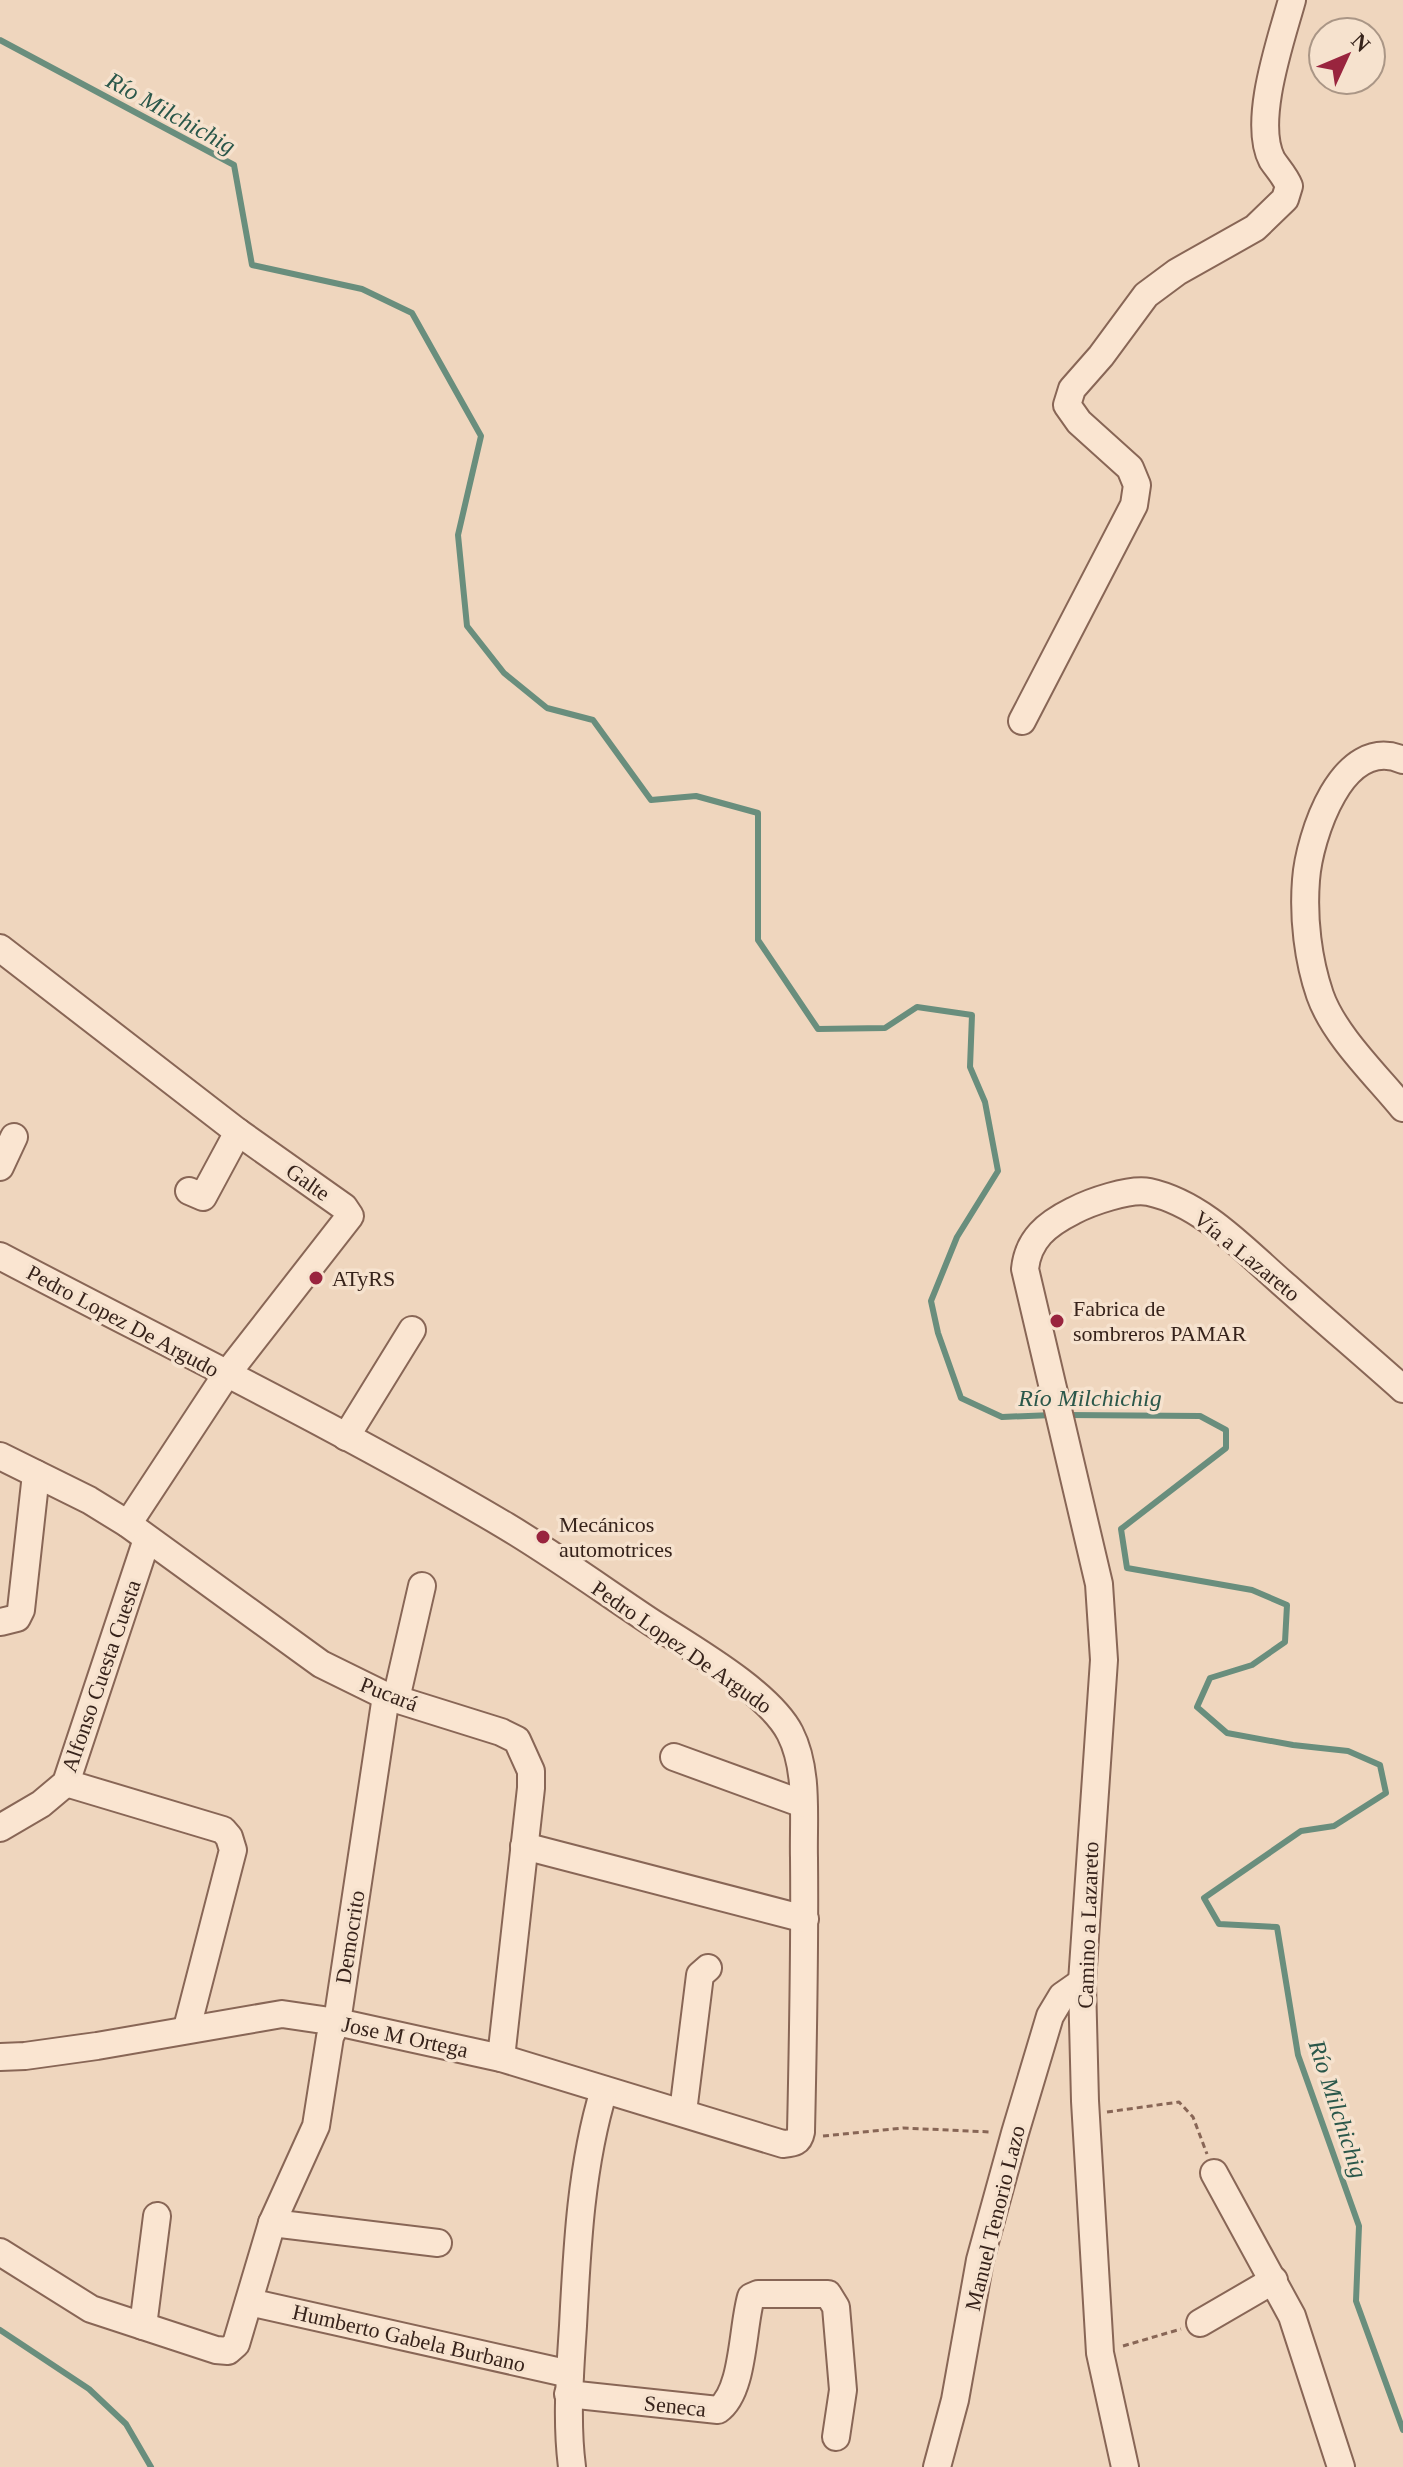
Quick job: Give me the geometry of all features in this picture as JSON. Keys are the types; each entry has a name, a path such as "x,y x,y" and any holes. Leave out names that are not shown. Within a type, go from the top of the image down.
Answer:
{"street":[{"path":"1022,721 1134,505 1137,485 1130,468 1079,422 1067,405 1072,389 1146,295 1177,272 1255,228 1285,199 1289,186 1284,173 1272,159 1265,101 1292,0"},
{"path":"1401,758 1385,756 1356,765 1343,778 1317,824 1305,895 1311,965 1331,1020 1403,1108"},
{"name":"Galte","path":"0,948 238,1132 344,1207 350,1216 226,1375 138,1531"},
{"path":"189,1191 203,1197 238,1132"},
{"path":"0,1167 14,1137"},
{"name":"Vía a Lazareto","path":"1053,1385 1025,1269 1027,1253 1049,1224 1076,1209 1110,1197 1148,1192 1179,1202 1224,1233 1403,1389"},
{"name":"Pedro Lopez De Argudo","path":"0,1256 346,1437 508,1527 709,1660 780,1716 795,1744 801,1768 803,1804 805,1919 800,2139"},
{"path":"346,1437 412,1330"},
{"name":"Camino a Lazareto","path":"1053,1385 1099,1584 1104,1660 1082,1982 1085,2101 1100,2353 1125,2467"},
{"name":"Pucará","path":"0,1456 89,1500 138,1531 321,1664 391,1698 501,1732 517,1740 531,1771 501,2058"},
{"path":"1,1622 17,1618 21,1610 36,1474"},
{"name":"Alfonso Cuesta Cuesta","path":"0,1828 41,1804 66,1783 138,1531"},
{"name":"Democrito","path":"143,2326 216,2350 228,2351 236,2344 272,2223 316,2126 330,2037 337,2022 391,1698 422,1586"},
{"path":"674,1757 803,1804"},
{"path":"66,1783 223,1830 229,1837 233,1850 187,2028"},
{"path":"524,1846 805,1919"},
{"path":"683,2112 700,1975 708,1968"},
{"name":"Manuel Tenorio Lazo","path":"937,2467 955,2400 980,2260 1015,2133 1050,2016 1062,1996 1082,1982"},
{"name":"Jose M Ortega","path":"0,2057 97,2046 282,2014 337,2022 501,2058 783,2144 795,2143 800,2139"},
{"path":"572,2467 568,2440 575,2280 591,2135 604,2090"},
{"path":"1214,2173 1292,2316 1341,2467"},
{"path":"0,2252 91,2309 143,2326 157,2216"},
{"path":"272,2223 438,2243"},
{"path":"1200,2323 1274,2280"},
{"name":"Seneca","path":"569,2384 718,2410 726,2405 734,2389 751,2297 758,2294 828,2294 836,2307 843,2390 836,2437"},
{"name":"Humberto Gabela Burbano","path":"249,2302 569,2384"}],"path":[{"path":"1088,2114 1179,2102 1193,2117 1214,2173"},
{"path":"800,2139 903,2128 1015,2133"},
{"path":"1100,2353 1200,2323"}],"waterway":[{"name":"Río Milchichig","path":"0,40 234,165 252,265 362,289 412,313 481,436 458,535 467,626 504,673 547,708 593,720 651,800 696,796 758,813 758,940 818,1029 885,1028 917,1007 972,1015 970,1067 985,1102 998,1171 957,1237 931,1301 938,1333 961,1398 1002,1417 1053,1415"},
{"name":"Río Milchichig","path":"1068,1415 1200,1416 1226,1430 1226,1448 1121,1529 1127,1568 1252,1590 1287,1605 1285,1642 1252,1665 1210,1678 1197,1707 1227,1733 1348,1751 1380,1765 1386,1793 1334,1826 1301,1831 1204,1898 1219,1924 1277,1927 1298,2055 1359,2226 1356,2301 1403,2430"},
{"path":"0,2330 89,2389 126,2424 151,2467"}],"place":[{"name":"ATyRS","path":"316,1278"},
{"name":"Fabrica de sombreros PAMAR","path":"1057,1321"},
{"name":"Mecánicos automotrices","path":"543,1537"}]}
